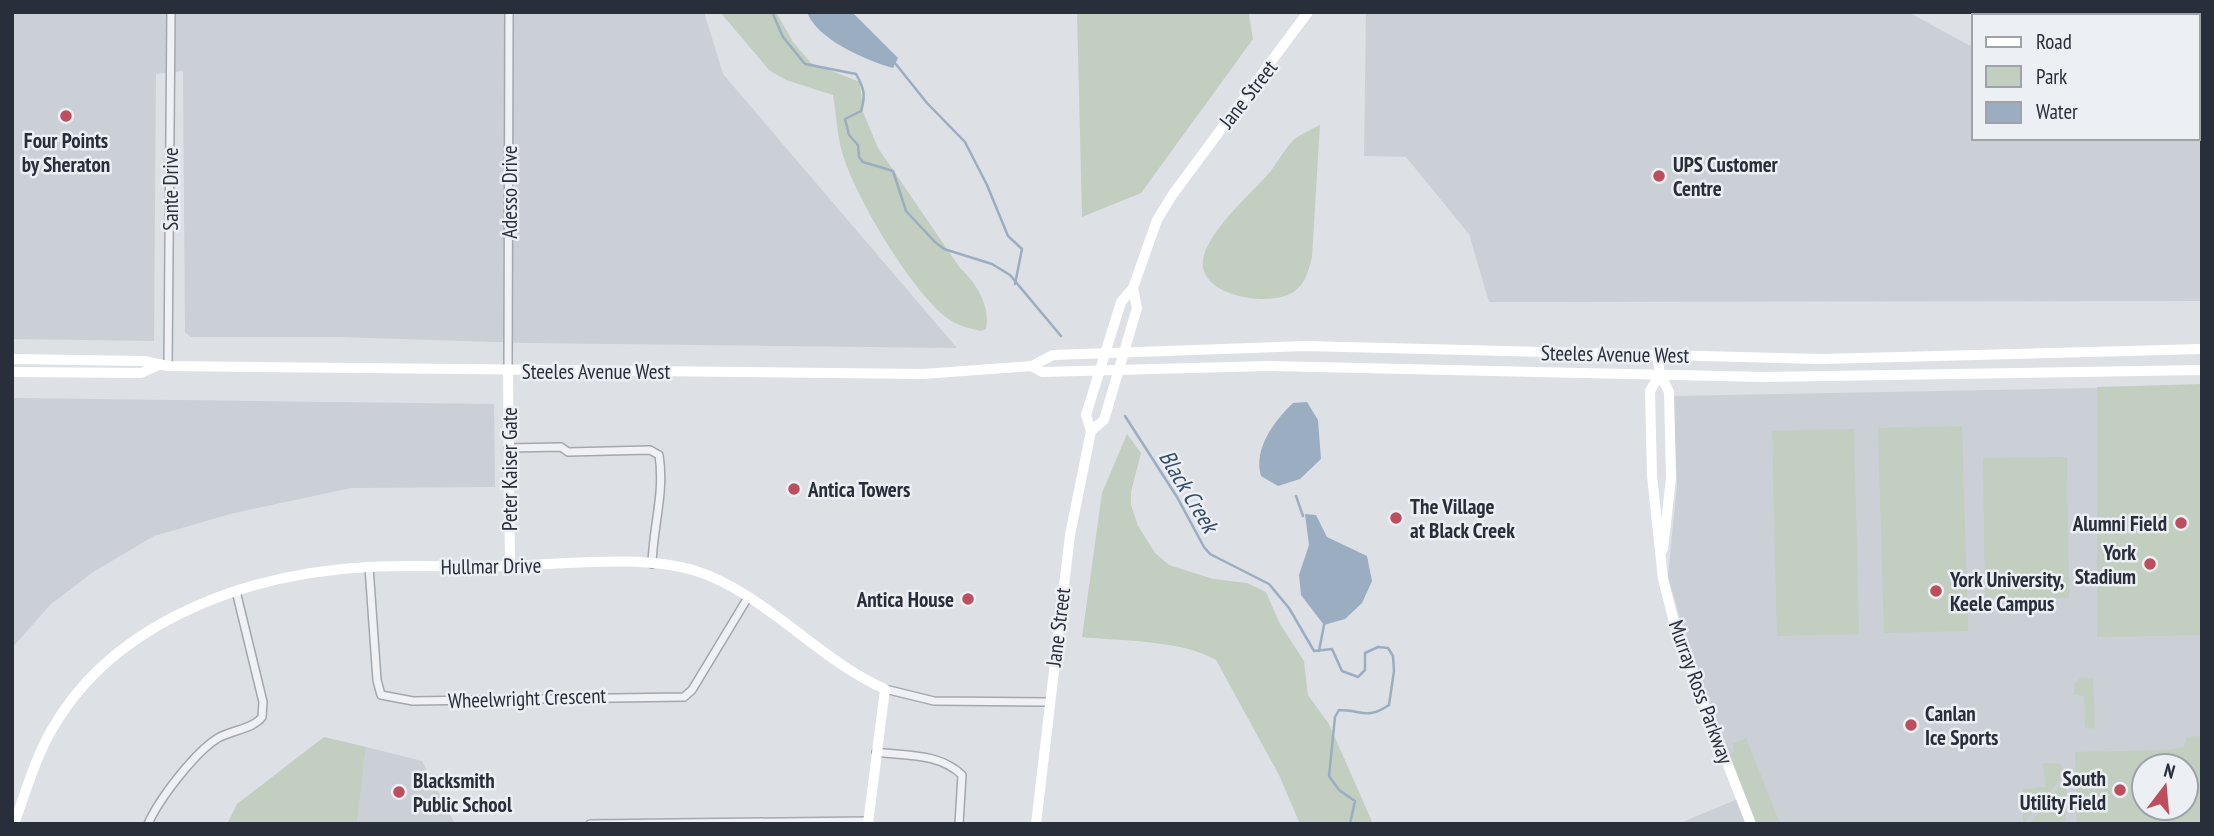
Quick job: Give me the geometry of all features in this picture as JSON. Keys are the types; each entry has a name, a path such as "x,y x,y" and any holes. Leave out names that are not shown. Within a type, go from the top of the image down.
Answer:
{"main road":[{"name":"Jane Street","path":"1036,824 1070,535 1091,431 1086,415 1121,302 1133,288 1153,229 1168,203 1308,12"},
{"name":"Jane Street","path":"1091,431 1104,420 1137,308 1133,288"},
{"name":"Steeles Avenue West","path":"12,359 144,361 164,366 923,374 1032,366 1045,356 1053,355 1305,345 1821,359 2202,349"},
{"path":"1467,351 1467,371"},
{"name":"Murray Ross Parkway","path":"1657,355 1660,374 1669,392 1671,478 1661,556"},
{"path":"43,359 43,372"},
{"name":"Steeles Avenue West","path":"12,372 141,373 164,366"},
{"name":"Steeles Avenue West","path":"1032,366 1042,372 1267,366 1766,377 2202,370"},
{"name":"Peter Kaiser Gate","path":"508,371 510,566"},
{"name":"Murray Ross Parkway","path":"1660,374 1650,391 1652,476 1663,579 1677,634 1751,824"},
{"name":"Hullmar Drive","path":"14,824 54,726 98,672 130,645 210,598 336,570 369,567 652,564 697,572 747,599 885,689"},
{"path":"868,823 885,689"}],"street":[{"name":"Sante Drive","path":"164,366 171,12"},
{"name":"Adesso Drive","path":"508,371 509,12"},
{"path":"508,448 561,447 568,452 650,450 659,455 662,496 653,538 652,564"},
{"name":"Wheelwright Crescent","path":"369,567 377,680 381,695 413,701 684,697 692,690 747,599"},
{"path":"148,824 161,801 207,745 232,730 256,723 262,716 262,702 236,591"},
{"name":"Hullmar Drive","path":"885,689 934,701 1049,702"},
{"path":"876,752 942,760 952,765 962,775 959,824"},
{"path":"590,824 868,823"}],"shaded area":[{"path":"12,12 704,12 723,74 957,348 527,343 340,337 191,337 185,332 183,71 156,74 154,341 12,339"},
{"path":"1366,12 1908,12 1972,47 1972,140 2200,140 2202,44 2202,301 1489,302 1469,234 1406,157 1364,156"},
{"name":"York University, Keele Campus","path":"2202,386 2202,824 1678,824 1745,796 1691,657 1668,576 1677,484 1673,396"},
{"path":"12,398 494,404 495,487 351,488 234,513 154,536 93,572 50,605 12,648"},
{"name":"Blacksmith Public School","path":"366,747 422,761 455,824 357,824"}],"green space":[{"path":"720,12 776,12 793,42 811,63 860,82 863,112 878,148 960,268 977,288 986,312 986,329 981,331 955,323 940,312 905,271 871,217 847,167 833,95 786,80 769,70"},
{"path":"1077,12 1252,12 1249,15 1253,39 1141,193 1082,217"},
{"path":"1320,125 1312,257 1302,283 1286,295 1258,299 1229,293 1216,286 1207,278 1203,267 1209,243 1270,172 1292,141"},
{"name":"York Stadium","path":"2202,384 2202,635 2097,637 2097,387"},
{"path":"1962,426 1968,631 1884,633 1878,428"},
{"path":"1854,429 1859,634 1777,636 1772,431"},
{"path":"1127,434 1141,453 1131,492 1131,505 1138,526 1155,553 1169,565 1213,579 1247,583 1266,592 1280,624 1304,661 1308,695 1329,724 1373,824 1300,824 1279,775 1216,660 1202,653 1169,645 1082,637 1102,493"},
{"path":"2067,457 2069,598 1985,598 1983,458"},
{"path":"2081,678 2093,678 2095,729 2085,727 2084,696 2074,694 2075,682"},
{"path":"2202,736 2202,824 2077,824 2075,752 2169,750 2184,747 2187,737"},
{"path":"324,737 366,747 357,824 227,824 237,804"},
{"path":"1746,738 1780,824 1757,824 1729,754 1735,752 1732,744"},
{"path":"2043,763 2060,764 2066,772 2023,824 2023,789 2045,787"},
{"path":"2066,777 2066,821 2030,824"}],"water":[{"path":"807,12 852,12 898,58 893,68 870,60 831,40 812,22"},
{"path":"1307,402 1318,420 1321,459 1300,479 1278,486 1261,476 1259,466 1263,446 1272,427 1293,403"},
{"path":"1305,514 1316,515 1327,537 1367,556 1372,581 1362,603 1345,619 1324,625 1301,595 1299,575 1309,545"}],"waterway":[{"name":"Black Creek","path":"772,12 783,37 805,64 856,74 864,96 861,111 845,119 849,135 858,145 859,157 863,162 893,171 906,211 944,249 992,264 1010,275 1061,336"},
{"path":"895,63 927,103 965,142 987,185 1008,236 1022,249 1015,284"},
{"name":"Black Creek","path":"1125,416 1177,497 1204,547 1210,554 1269,584 1289,608 1314,651 1332,649 1342,671 1358,677 1365,670 1365,653 1378,647 1388,648 1393,656 1394,671 1389,705 1370,713 1339,710 1335,717 1329,776 1339,790 1355,801 1350,824"},
{"path":"1296,496 1303,516"},
{"path":"1319,651 1324,625"}],"place":[{"name":"Four Points by Sheraton","path":"66,116"},
{"name":"UPS Customer Centre","path":"1659,176"},
{"name":"Antica Towers","path":"794,489"},
{"name":"The Village at Black Creek","path":"1396,518"},
{"name":"Alumni Field","path":"2181,523"},
{"name":"York Stadium","path":"2150,564"},
{"name":"York University, Keele Campus","path":"1936,591"},
{"name":"Antica House","path":"968,599"},
{"name":"Canlan Ice Sports","path":"1911,725"},
{"name":"South Utility Field","path":"2120,790"},
{"name":"Blacksmith Public School","path":"399,792"}]}
